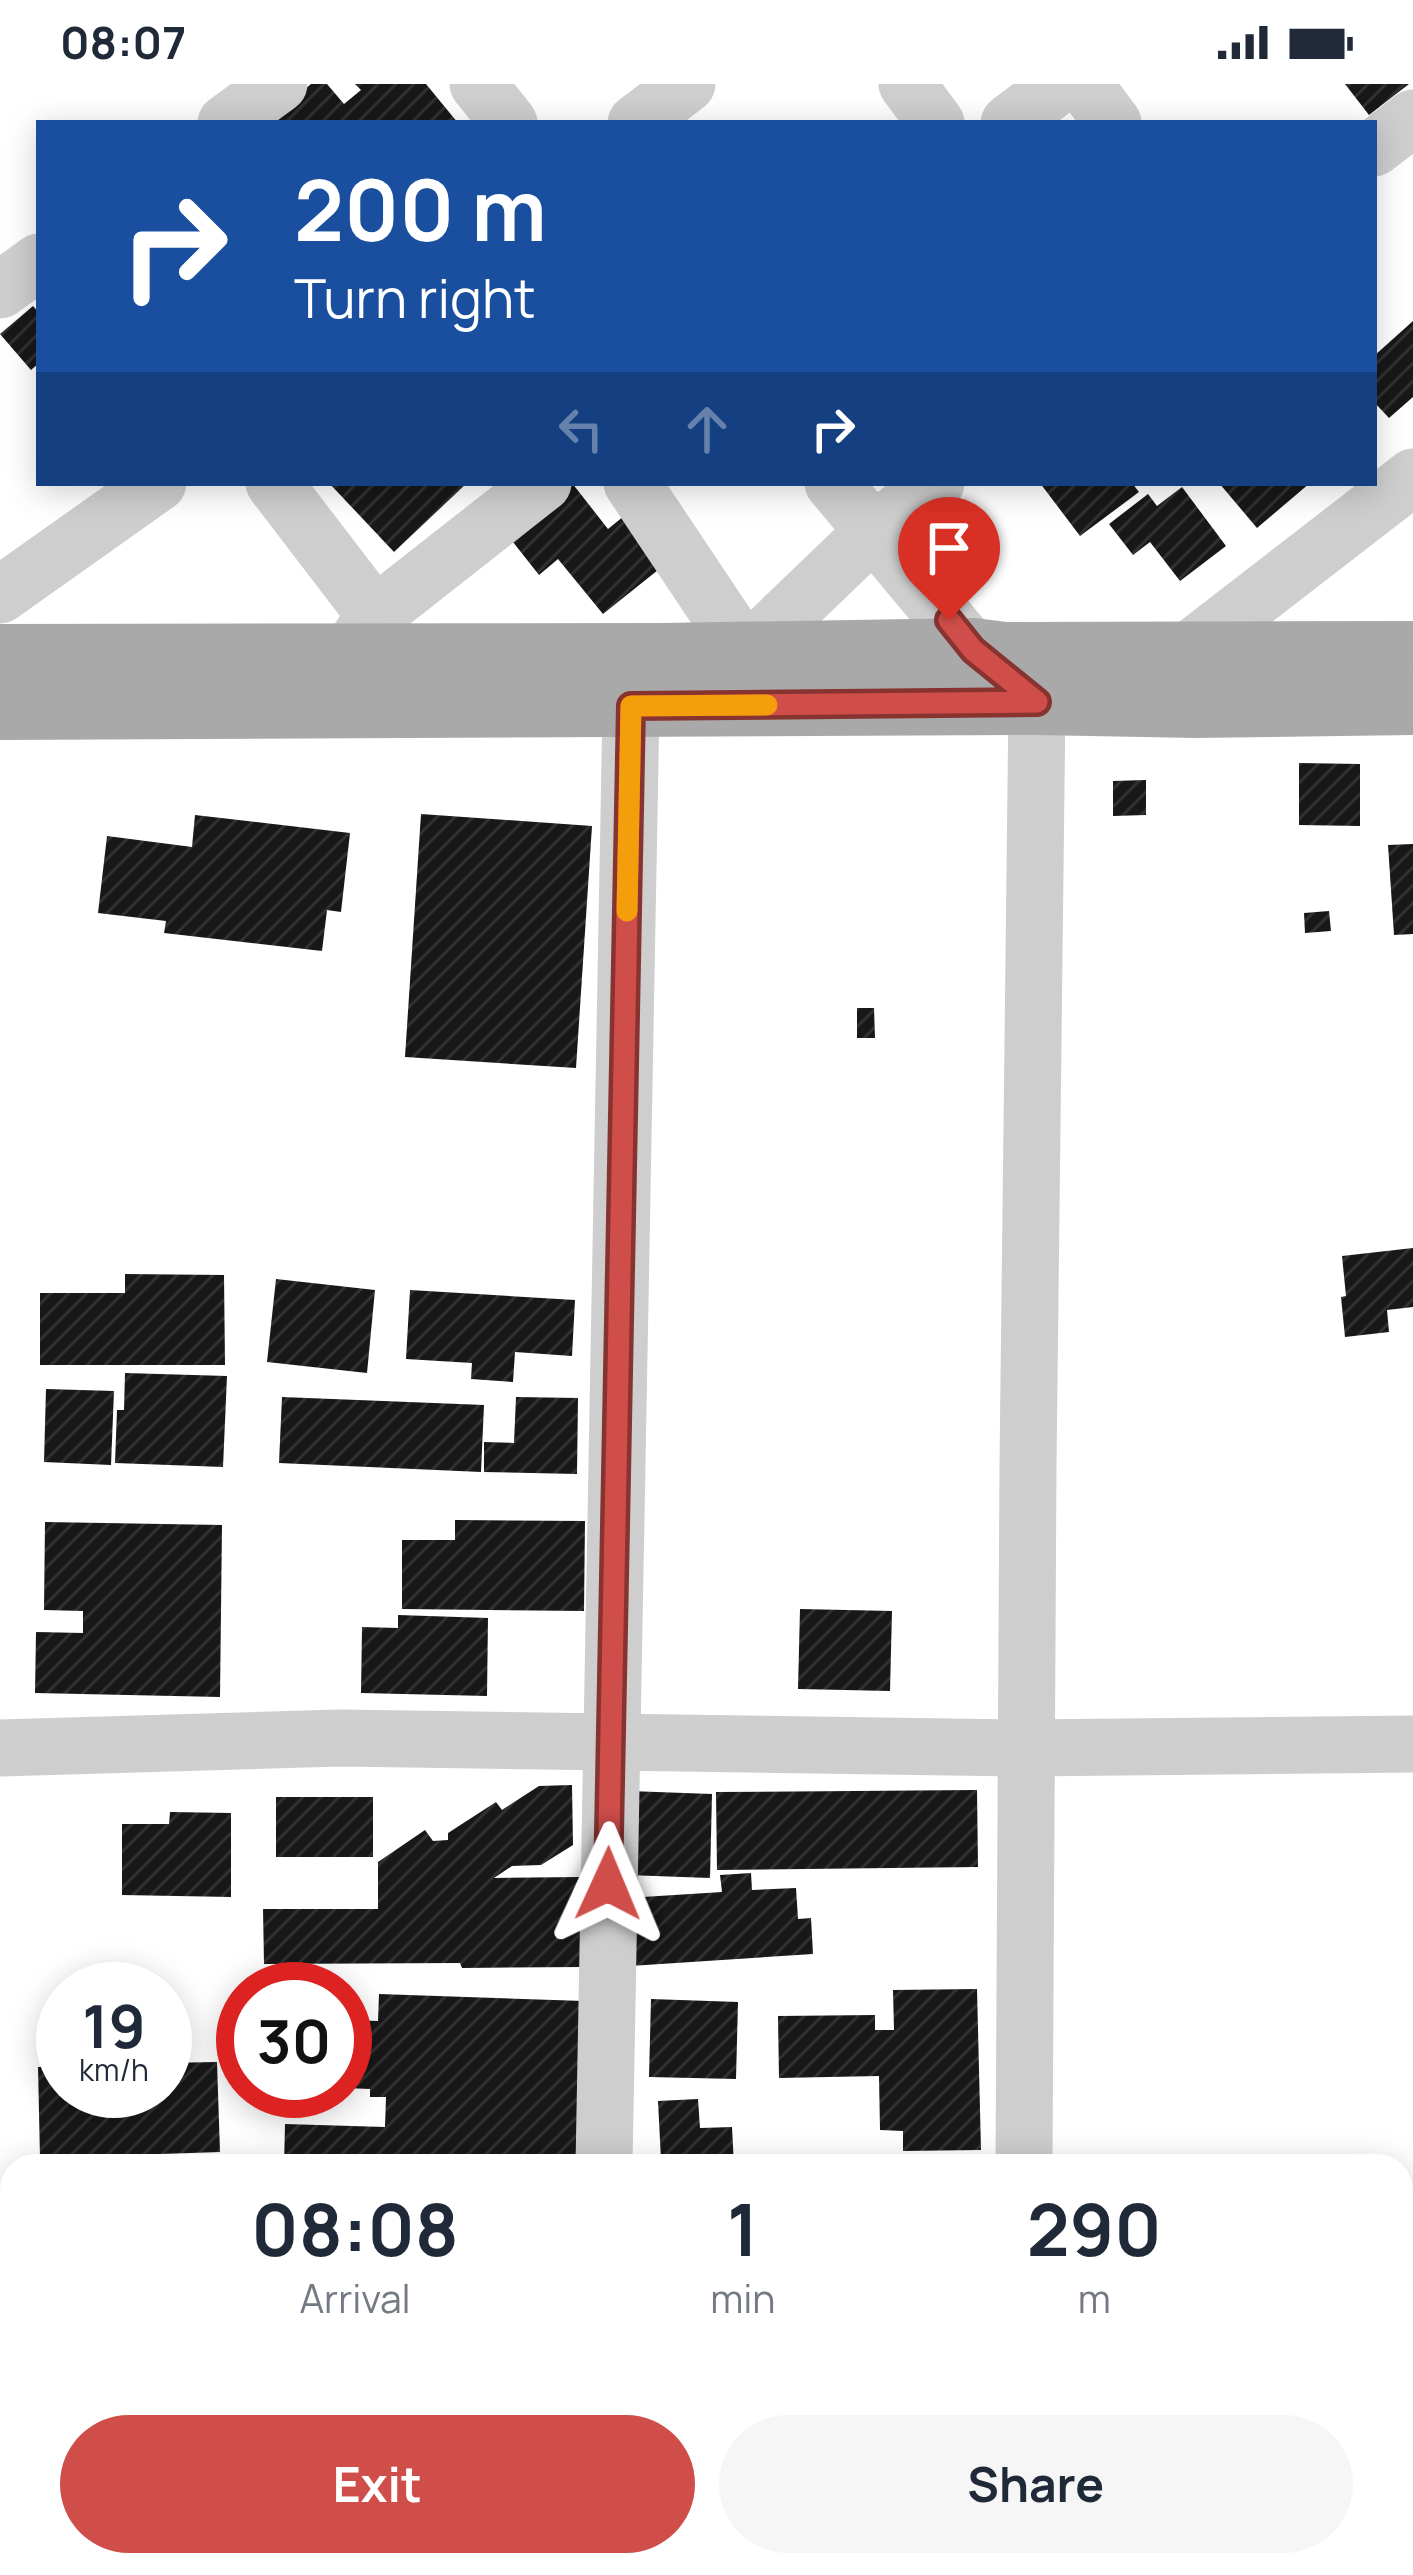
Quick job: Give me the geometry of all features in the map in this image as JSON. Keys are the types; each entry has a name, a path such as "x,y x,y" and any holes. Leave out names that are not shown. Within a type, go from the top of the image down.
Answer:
{"main road":[{"path":"0,657 346,659 973,650 1005,656 1413,654"},
{"path":"0,707 346,659 631,706 1413,702"}],"street":[{"path":"230,120 279,84"},
{"path":"478,84 506,120"},
{"path":"640,120 687,84"},
{"path":"907,84 934,120"},
{"path":"1013,120 1060,84"},
{"path":"1084,84 1111,120"},
{"path":"1377,146 1413,118"},
{"path":"0,290 36,264"},
{"path":"1184,654 1400,483"},
{"path":"0,595 154,486"},
{"path":"275,486 346,659 540,486"},
{"path":"634,486 746,654 875,530 933,486"},
{"path":"836,486 973,650 1037,702 1024,2154"},
{"path":"604,2154 631,706"},
{"path":"0,1748 340,1738 1025,1748 1413,1744"}],"building":[{"path":"311,84 327,84 344,104 361,90 355,84 426,84 456,120 274,120 271,117"},
{"path":"1345,84 1409,84 1369,115"},
{"path":"33,306 36,366 31,370 0,334"},
{"path":"1413,321 1413,397 1389,418 1377,405 1377,353"},
{"path":"332,486 464,486 394,552"},
{"path":"562,486 574,486 608,529 624,516 663,566 603,614 558,559 539,575 505,532"},
{"path":"1042,486 1134,486 1139,492 1080,536"},
{"path":"1222,486 1306,486 1257,528"},
{"path":"1182,487 1226,546 1180,581 1150,542 1133,555 1109,524 1148,494 1157,506"},
{"path":"1299,763 1360,764 1360,826 1299,825"},
{"path":"1146,780 1146,815 1113,816 1113,781"},
{"path":"421,814 592,826 576,1068 405,1057"},
{"path":"195,815 350,833 341,912 327,910 322,951 164,933 166,921 98,913 107,836 192,847"},
{"path":"1413,844 1413,934 1394,935 1388,845"},
{"path":"1329,911 1331,931 1305,933 1304,913"},
{"path":"857,1008 874,1008 875,1038 857,1038"},
{"path":"1413,1248 1413,1307 1387,1310 1389,1332 1345,1337 1342,1256"},
{"path":"125,1274 224,1275 225,1365 40,1365 40,1293 125,1293"},
{"path":"276,1279 375,1290 367,1373 267,1362"},
{"path":"410,1290 575,1300 572,1356 515,1352 513,1382 471,1379 472,1363 406,1359"},
{"path":"125,1373 227,1376 223,1467 115,1463 117,1410 124,1410"},
{"path":"46,1389 114,1391 111,1465 44,1462"},
{"path":"282,1397 484,1405 481,1472 279,1463"},
{"path":"516,1397 578,1398 577,1474 484,1472 484,1442 514,1443"},
{"path":"455,1520 585,1521 584,1611 402,1609 402,1540 455,1540"},
{"path":"45,1522 222,1525 220,1697 35,1693 36,1632 83,1633 83,1611 44,1610"},
{"path":"800,1609 892,1611 890,1691 798,1689"},
{"path":"398,1615 488,1618 487,1696 361,1693 362,1627 398,1628"},
{"path":"572,1785 573,1845 541,1865 512,1866 494,1878 581,1877 582,1967 264,1962 263,1909 378,1909 378,1862 425,1830 433,1841 448,1840 448,1833 496,1802 502,1810 539,1786"},
{"path":"977,1790 978,1867 717,1870 716,1792"},
{"path":"629,1791 712,1794 710,1878 627,1875"},
{"path":"276,1797 373,1797 373,1857 276,1857"},
{"path":"170,1812 231,1813 231,1897 122,1895 122,1824 169,1824"},
{"path":"751,1873 752,1890 796,1888 798,1919 811,1918 813,1954 630,1966 627,1898 722,1892 720,1875"},
{"path":"977,1989 981,2150 903,2151 903,2131 880,2130 879,2076 779,2078 778,2016 875,2015 875,2030 894,2030 893,1990"},
{"path":"379,1994 584,2001 579,2154 284,2154 285,2124 385,2127 386,2097 372,2097 372,2021 378,2021"},
{"path":"651,1999 738,2002 736,2079 649,2077"},
{"path":"192,2062 216,2062 220,2152 40,2154 39,2118 192,2118"},
{"path":"698,2099 700,2128 732,2127 733,2154 661,2154 658,2101"}],"slow traffic":[{"path":"627,911 631,706 767,705"}],"route":[{"path":"608,1884 631,706 1037,702 973,650 949,620"}]}
